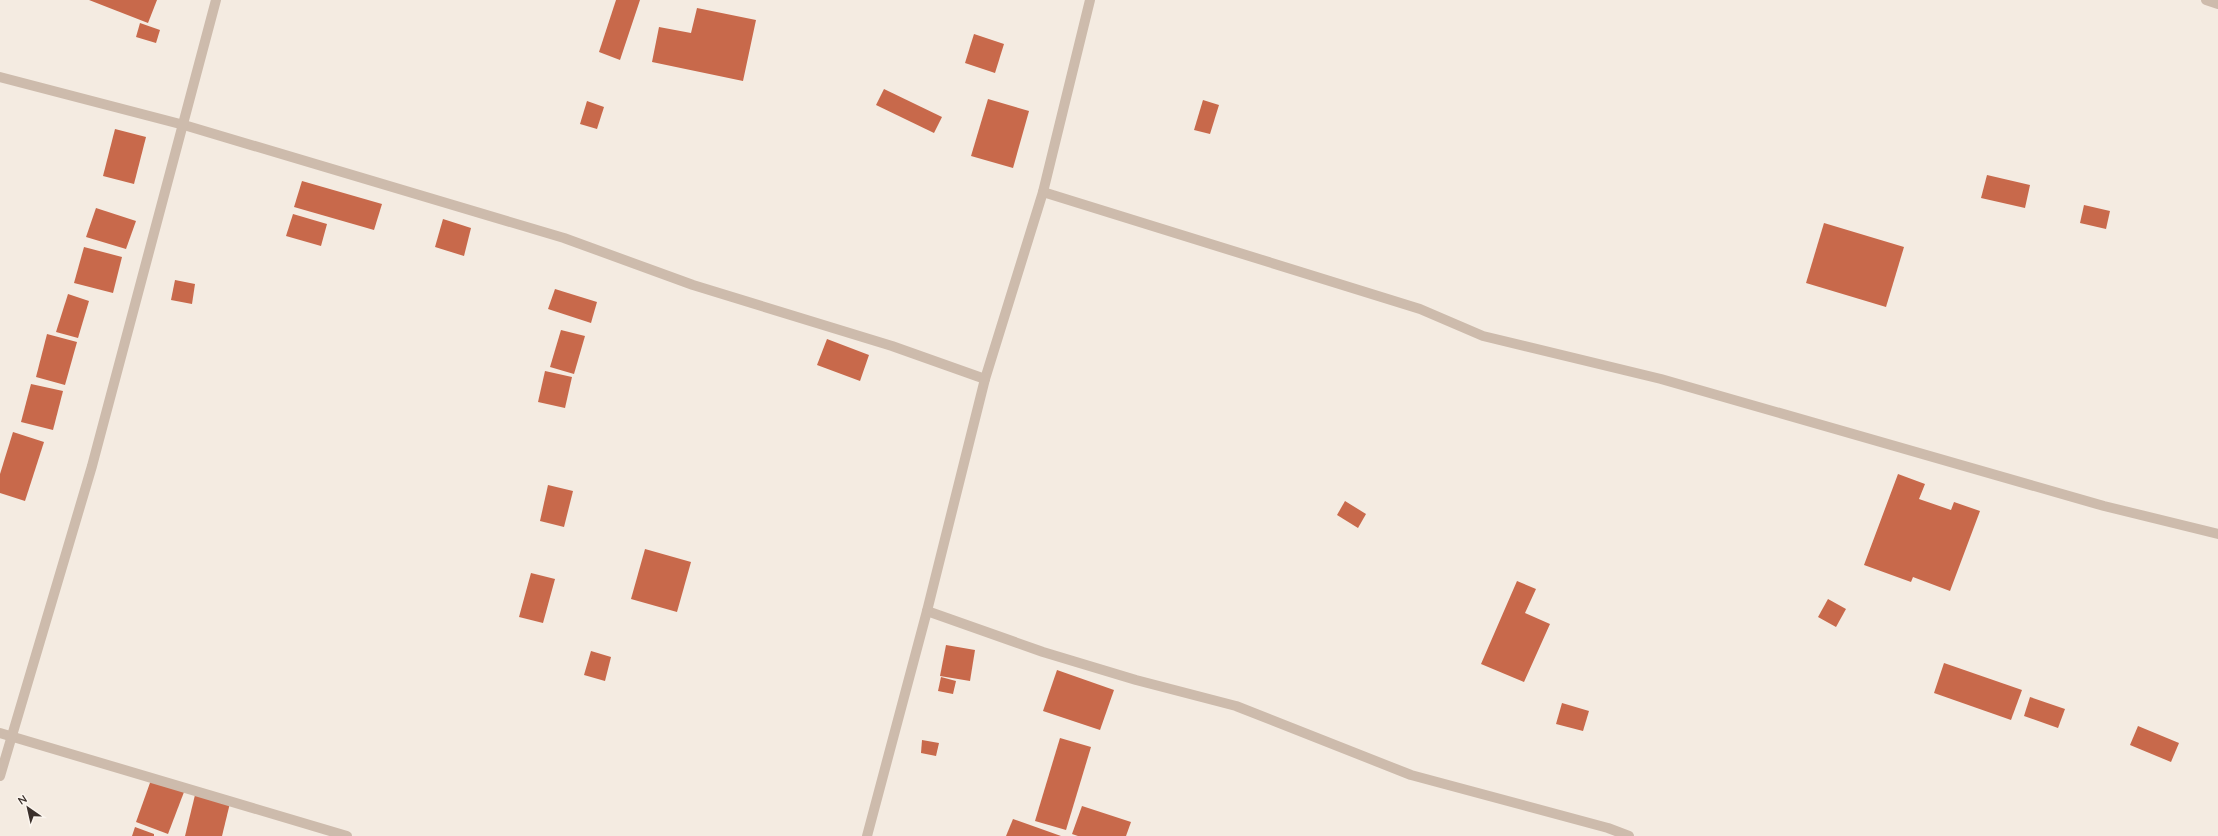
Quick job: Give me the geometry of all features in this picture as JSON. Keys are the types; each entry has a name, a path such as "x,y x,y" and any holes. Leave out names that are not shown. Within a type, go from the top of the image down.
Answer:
{"street":[{"path":"0,776 92,466 184,125 216,0"},
{"path":"867,836 927,611 985,379 1043,192 1090,0"},
{"path":"2206,0 2218,4"},
{"path":"0,77 184,125 564,238 693,285 892,346 985,379"},
{"path":"1043,192 1420,309 1483,336 1661,379 2104,506 2218,534"},
{"path":"927,611 1043,652 1136,680 1236,706 1411,775 1608,828 1629,836"},
{"path":"0,733 347,836"}],"building":[{"path":"89,0 157,0 148,23"},
{"path":"616,0 640,0 620,60 599,52"},
{"path":"697,8 756,20 743,81 652,62 659,27 691,33"},
{"path":"140,23 160,30 156,43 136,37"},
{"path":"974,34 1004,44 995,73 965,63"},
{"path":"884,89 942,117 934,133 876,105"},
{"path":"988,99 1029,111 1013,168 971,156"},
{"path":"1203,100 1219,105 1210,134 1194,130"},
{"path":"587,101 604,107 597,129 580,124"},
{"path":"115,129 146,137 134,184 103,176"},
{"path":"1987,175 2030,185 2025,208 1981,198"},
{"path":"302,181 382,204 374,230 294,207"},
{"path":"2084,205 2110,211 2106,229 2080,223"},
{"path":"96,208 136,221 126,249 86,237"},
{"path":"293,214 327,224 321,246 286,236"},
{"path":"443,219 471,228 464,256 435,247"},
{"path":"1824,223 1904,247 1886,307 1806,283"},
{"path":"84,247 122,257 113,293 74,283"},
{"path":"175,280 195,284 192,304 171,300"},
{"path":"555,289 597,302 591,323 548,309"},
{"path":"68,294 89,301 78,338 56,332"},
{"path":"561,330 585,336 574,374 550,367"},
{"path":"47,334 77,342 65,385 36,377"},
{"path":"827,339 869,355 860,381 817,365"},
{"path":"545,371 572,377 565,408 538,402"},
{"path":"31,384 63,391 53,430 21,422"},
{"path":"13,432 44,442 25,501 0,493 0,474"},
{"path":"1898,474 1925,484 1919,499 1951,510 1954,502 1980,511 1950,591 1913,577 1911,582 1864,565"},
{"path":"548,485 573,491 564,527 540,521"},
{"path":"1345,501 1366,514 1358,528 1337,515"},
{"path":"645,549 691,562 677,612 631,599"},
{"path":"531,573 555,579 543,623 519,617"},
{"path":"1517,581 1536,589 1525,613 1550,624 1524,682 1481,664"},
{"path":"1828,599 1846,609 1836,627 1818,617"},
{"path":"946,645 975,650 970,681 940,676"},
{"path":"591,651 611,657 605,681 584,675"},
{"path":"1944,663 2022,690 2011,720 1934,693"},
{"path":"1057,670 1114,690 1100,730 1043,711"},
{"path":"941,677 956,681 953,694 938,691"},
{"path":"2030,697 2065,709 2058,728 2024,716"},
{"path":"1562,703 1589,711 1583,731 1556,724"},
{"path":"2138,726 2179,743 2171,762 2130,745"},
{"path":"1060,738 1091,747 1066,830 1035,821"},
{"path":"922,740 939,743 936,756 921,753"},
{"path":"151,780 184,792 168,834 136,822"},
{"path":"195,795 230,803 222,836 185,836"},
{"path":"1082,806 1131,822 1126,836 1078,836 1072,834"},
{"path":"1013,819 1061,836 1006,836"},
{"path":"135,827 154,834 154,836 132,836"}]}
